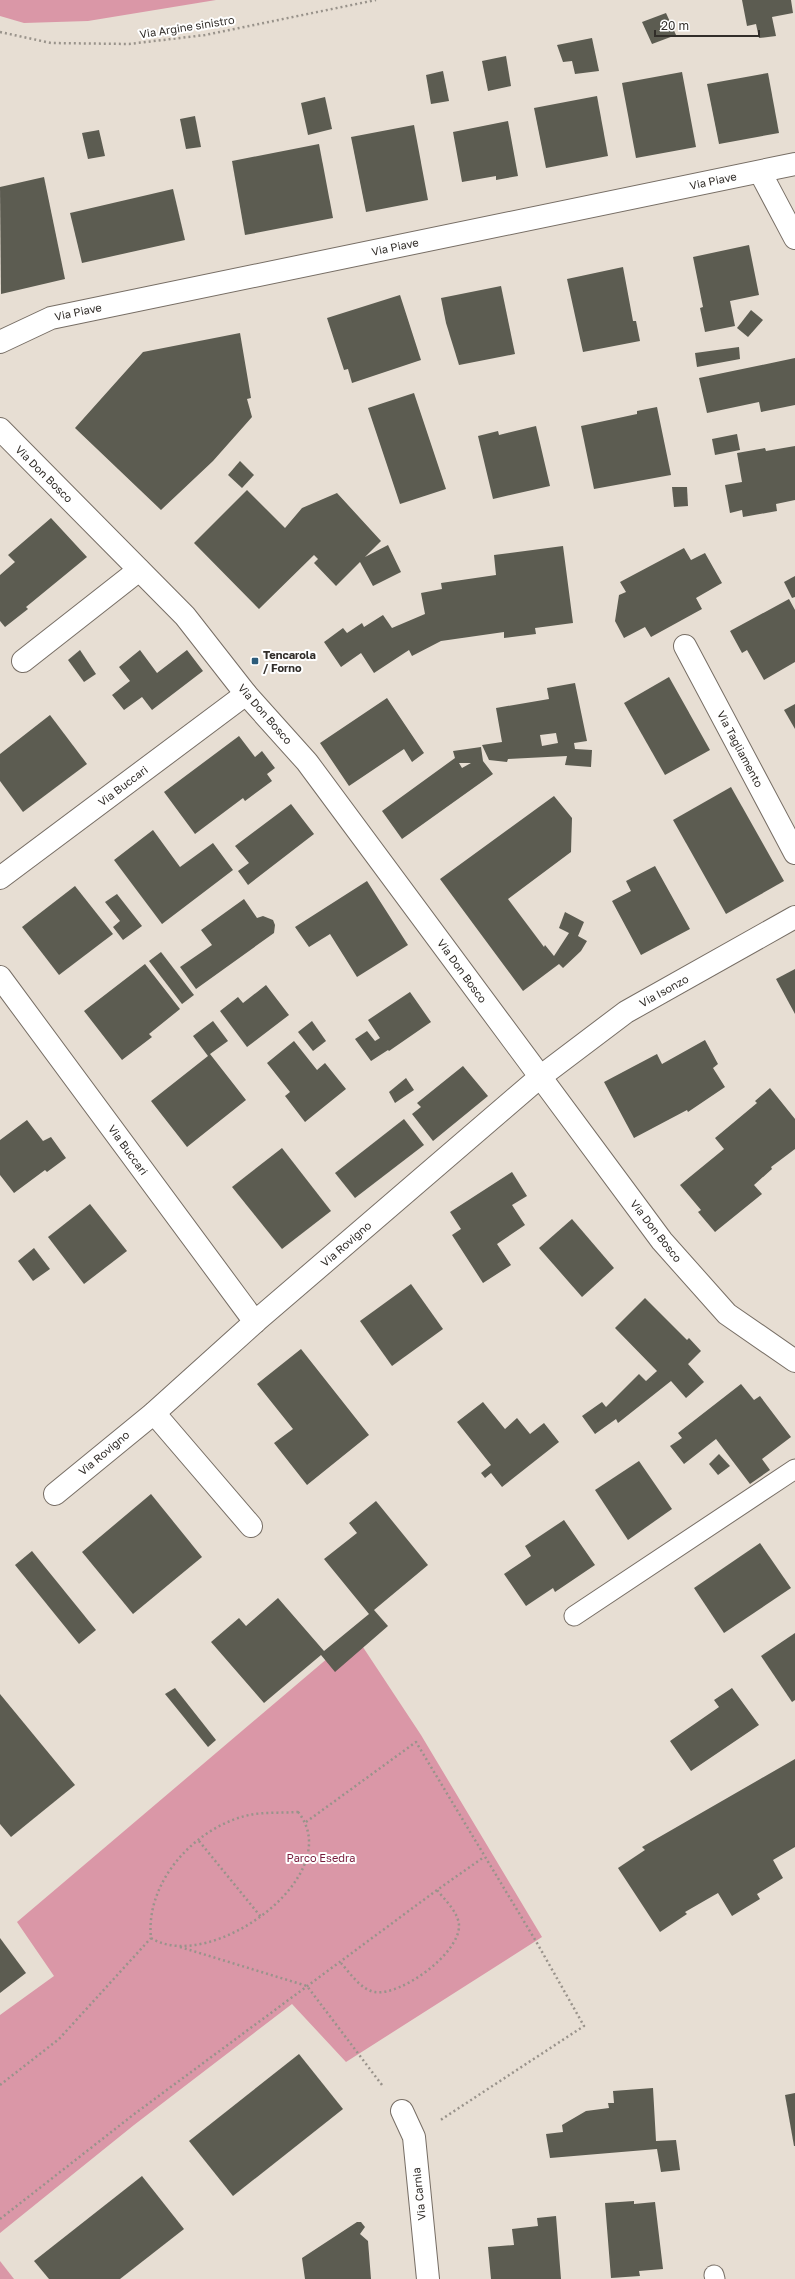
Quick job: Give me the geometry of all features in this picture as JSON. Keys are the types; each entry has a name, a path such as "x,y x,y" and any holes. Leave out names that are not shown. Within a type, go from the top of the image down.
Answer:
{"street":[{"name":"Via Piave","path":"0,342 51,318 795,164"},
{"path":"760,172 795,238"},
{"name":"Via Don Bosco","path":"0,430 185,616 246,694 307,762 662,1241 726,1314 795,1361"},
{"path":"22,661 139,570"},
{"name":"Via Tagliamento","path":"685,646 795,853"},
{"name":"Via Buccari","path":"0,878 246,694"},
{"name":"Via Isonzo","path":"540,1077 626,1012 795,917"},
{"name":"Via Buccari","path":"0,977 255,1322"},
{"name":"Via Rovigno","path":"55,1494 154,1413 255,1322 540,1077"},
{"path":"154,1413 251,1526"},
{"name":"Via Carnia","path":"402,2111 414,2137 428,2279"}],"lane":[{"path":"574,1616 795,1469"}],"path":[{"name":"Via Argine sinistro","path":"0,32 51,43 129,44 205,35 376,0"},
{"path":"306,1822 416,1742 537,1943 584,2026 414,2137"},
{"path":"0,2084 59,2039 151,1938 149,1922 153,1904 174,1862 215,1828 249,1815 298,1812 306,1822 308,1849 299,1879 261,1917 243,1930 217,1940 177,1946 162,1945 151,1938"},
{"path":"199,1841 261,1917"},
{"path":"0,2219 133,2115 307,1986 341,1963 437,1890 484,1857"},
{"path":"341,1963 360,1984 374,1992 390,1992 414,1980 447,1951 455,1940 459,1927 458,1918 437,1890"},
{"path":"177,1946 307,1986 382,2085"}],"green space":[{"path":"0,0 216,0 88,21 24,23 0,16"},
{"name":"Parco Esedra","path":"355,1635 421,1735 542,1937 346,2062 292,2004 134,2125 0,2233 0,2015 54,1976 17,1922"},
{"path":"0,2261 14,2279 0,2279"}],"building":[{"path":"742,0 791,0 793,13 772,17 776,36 759,38 756,24 747,26"},
{"path":"666,13 676,35 652,44 642,22"},
{"path":"592,38 599,71 575,74 572,61 563,62 557,45"},
{"path":"506,56 511,86 488,91 482,61"},
{"path":"443,71 449,101 431,104 426,75"},
{"path":"682,72 696,147 636,158 622,83"},
{"path":"768,73 779,133 719,144 707,84"},
{"path":"597,96 608,156 546,168 534,108"},
{"path":"325,97 332,129 308,135 301,103"},
{"path":"195,116 201,147 186,149 180,119"},
{"path":"508,121 518,176 496,180 496,176 462,182 453,132"},
{"path":"414,125 428,200 366,212 351,137"},
{"path":"99,130 105,156 88,159 82,133"},
{"path":"319,144 333,218 245,235 232,161"},
{"path":"44,177 65,279 1,294 0,187"},
{"path":"173,189 185,240 82,263 70,213"},
{"path":"749,245 759,295 730,301 735,326 705,332 700,308 703,307 693,257"},
{"path":"623,267 633,321 636,321 640,341 583,352 567,279"},
{"path":"501,286 515,354 459,365 446,323 441,298"},
{"path":"400,295 421,360 352,383 348,369 344,370 327,318"},
{"path":"751,310 763,320 748,337 737,328"},
{"path":"240,333 251,398 247,399 252,417 213,461 161,510 75,428 143,352"},
{"path":"739,347 740,359 697,367 695,353"},
{"path":"795,358 795,405 761,412 759,402 707,413 699,378"},
{"path":"414,393 446,489 400,504 368,408"},
{"path":"657,407 671,475 594,489 581,426 637,414 637,411"},
{"path":"536,426 550,486 493,499 478,436 498,431 499,435"},
{"path":"737,434 740,450 715,455 712,439"},
{"path":"795,446 795,500 776,504 777,511 743,517 742,510 730,513 725,485 742,482 737,453 765,448 766,451"},
{"path":"240,461 254,475 242,488 228,475"},
{"path":"672,487 687,487 688,506 674,507"},
{"path":"247,490 285,528 302,508 337,493 381,541 365,557 388,545 401,572 373,586 360,562 336,586 314,563 318,559 314,555 259,609 194,543"},
{"path":"51,518 87,557 26,607 28,609 5,627 0,621 0,575 15,562 8,555"},
{"path":"563,546 573,623 535,628 536,634 504,638 504,632 441,641 412,656 409,650 374,673 361,653 341,667 324,642 343,628 347,633 362,623 364,627 383,615 392,628 425,614 421,593 442,589 441,583 496,575 494,555"},
{"path":"684,548 691,560 705,553 722,583 696,598 702,609 651,637 645,627 624,638 615,621 619,595 626,592 620,582"},
{"path":"795,576 795,597 792,598 784,582"},
{"path":"789,599 795,610 795,662 764,680 747,650 742,653 730,631"},
{"path":"80,650 96,674 84,682 68,660"},
{"path":"140,650 157,673 187,650 203,671 152,710 142,697 124,710 112,695 130,681 119,667"},
{"path":"669,677 710,750 665,775 624,703"},
{"path":"575,683 587,741 574,743 575,749 592,750 591,767 565,765 567,756 508,759 507,762 489,760 482,745 502,742 496,708 549,699 547,688","holes":["556,733 558,743 542,746 540,735"]},
{"path":"387,698 424,753 412,762 404,749 349,786 320,743"},
{"path":"795,704 795,729 784,710"},
{"path":"50,715 87,764 23,812 0,781 0,754"},
{"path":"239,736 255,757 262,751 275,768 267,774 272,781 245,801 243,798 195,834 164,792"},
{"path":"481,747 483,761 493,774 402,839 382,811 455,758 453,751","holes":["459,763 471,763 462,768"]},
{"path":"731,787 784,881 726,914 673,820"},
{"path":"554,796 572,818 571,852 508,899 544,947 545,945 554,956 569,933 559,928 565,912 584,922 578,936 587,941 581,951 563,968 559,964 523,991 440,879"},
{"path":"291,804 314,834 248,885 238,871 249,863 235,846"},
{"path":"153,830 180,867 213,843 233,870 162,924 114,860"},
{"path":"655,866 690,929 641,955 612,901 631,891 626,881"},
{"path":"367,881 408,945 357,977 330,934 309,947 295,927"},
{"path":"75,886 113,934 59,975 22,927"},
{"path":"117,894 142,926 123,940 113,927 120,921 105,902"},
{"path":"244,899 257,918 263,916 273,920 275,925 274,933 196,989 180,967 212,945 201,930"},
{"path":"161,952 194,995 182,1004 149,961"},
{"path":"145,964 180,1009 149,1034 152,1037 122,1060 84,1011"},
{"path":"795,969 795,1014 776,979"},
{"path":"266,985 289,1015 247,1047 220,1011 238,997 243,1003"},
{"path":"410,992 431,1022 389,1051 388,1050 371,1061 355,1039 367,1031 375,1041 380,1038 368,1020"},
{"path":"213,1021 228,1041 210,1054 246,1100 187,1147 151,1101 208,1056 193,1036"},
{"path":"312,1021 326,1041 313,1051 298,1032"},
{"path":"705,1040 718,1064 713,1068 725,1087 688,1112 687,1110 634,1138 604,1082 657,1054 662,1064"},
{"path":"294,1041 317,1070 325,1063 346,1089 305,1122 285,1096 290,1092 267,1063"},
{"path":"463,1066 488,1096 433,1141 412,1114 421,1107 417,1103"},
{"path":"406,1078 414,1090 395,1103 389,1092"},
{"path":"770,1088 795,1119 795,1149 771,1167 772,1169 754,1185 762,1194 715,1232 698,1212 701,1210 680,1185 724,1149 715,1138 757,1103 755,1101"},
{"path":"404,1119 424,1145 355,1198 335,1173"},
{"path":"27,1120 43,1141 51,1137 66,1158 47,1172 45,1170 14,1193 0,1175 0,1140"},
{"path":"282,1148 331,1211 282,1249 232,1187"},
{"path":"512,1172 527,1196 512,1205 525,1225 497,1244 511,1265 483,1283 452,1235 461,1229 450,1212"},
{"path":"90,1204 127,1251 84,1284 48,1237"},
{"path":"572,1219 614,1268 582,1297 539,1248"},
{"path":"34,1248 50,1269 33,1281 18,1261"},
{"path":"411,1284 443,1329 392,1366 360,1321"},
{"path":"645,1298 687,1340 689,1338 701,1351 688,1364 704,1382 686,1398 671,1381 618,1423 616,1419 595,1434 582,1416 602,1402 606,1407 639,1374 646,1381 657,1371 615,1328"},
{"path":"301,1349 369,1435 307,1485 274,1443 293,1429 257,1384"},
{"path":"741,1384 754,1400 760,1396 791,1437 762,1459 770,1470 750,1484 716,1439 684,1464 670,1446 682,1438 678,1433"},
{"path":"483,1402 505,1429 517,1418 530,1434 544,1423 559,1442 502,1487 491,1473 485,1478 481,1473 491,1465 457,1422"},
{"path":"719,1454 730,1466 718,1475 709,1464"},
{"path":"639,1461 672,1509 628,1540 595,1490"},
{"path":"151,1494 202,1557 133,1614 82,1552"},
{"path":"376,1501 428,1565 374,1610 388,1626 335,1672 321,1655 264,1703 211,1642 239,1618 246,1626 278,1598 324,1651 369,1614 324,1559 357,1533 349,1523"},
{"path":"564,1520 595,1565 555,1592 553,1588 526,1606 504,1574 531,1556 525,1546"},
{"path":"760,1543 791,1588 724,1633 694,1588"},
{"path":"32,1551 96,1630 79,1644 15,1565"},
{"path":"795,1633 795,1700 792,1702 761,1656"},
{"path":"175,1688 216,1740 208,1747 165,1694"},
{"path":"732,1688 759,1725 691,1771 670,1741 719,1707 714,1700"},
{"path":"0,1694 75,1785 11,1837 0,1824"},
{"path":"795,1759 795,1847 773,1860 783,1878 757,1894 760,1899 732,1916 718,1893 685,1912 687,1914 660,1932 618,1868 645,1850 642,1847"},
{"path":"0,1938 26,1973 0,1993"},
{"path":"299,2054 343,2109 233,2196 189,2141"},
{"path":"653,2088 656,2141 676,2140 680,2170 661,2172 657,2149 550,2158 546,2134 563,2132 562,2125 586,2111 609,2108 608,2103 614,2103 613,2091"},
{"path":"795,2093 795,2146 794,2146 785,2095"},
{"path":"142,2176 184,2229 120,2279 49,2279 34,2261"},
{"path":"634,2201 634,2204 655,2202 663,2269 639,2271 640,2276 611,2278 605,2203"},
{"path":"556,2216 561,2279 491,2279 488,2247 514,2245 512,2229 538,2226 537,2218"},
{"path":"357,2222 361,2222 365,2227 360,2234 368,2241 371,2279 305,2279 302,2258"}],"place":[{"name":"Tencarola / Forno","path":"255,661"}]}
